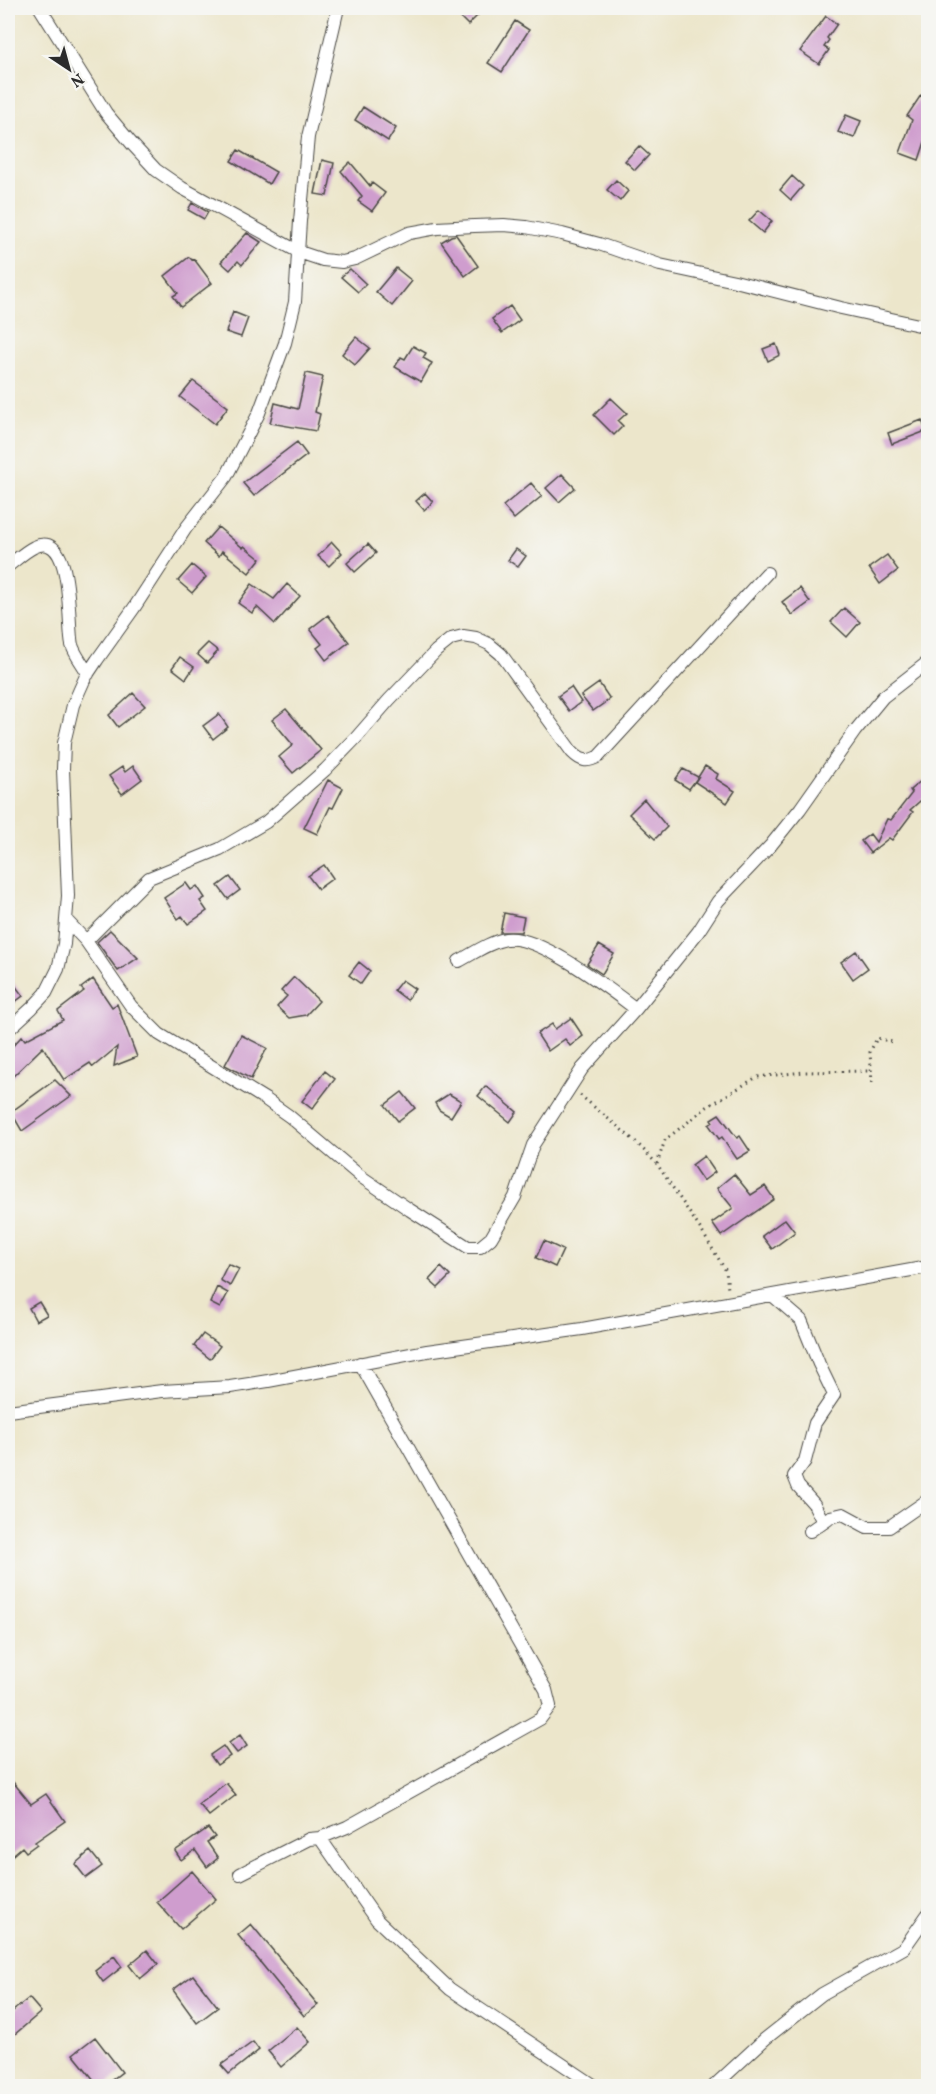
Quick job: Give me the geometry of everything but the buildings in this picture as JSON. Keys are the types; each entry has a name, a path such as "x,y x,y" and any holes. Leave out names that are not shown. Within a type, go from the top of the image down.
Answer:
{"street":[{"path":"40,8 106,113 156,170 182,188 299,252 323,260 342,262 355,259 408,232 484,226 526,227 599,244 660,265 928,327"},
{"path":"8,1030 32,1008 53,982 58,969 68,896 64,743 73,705 88,674 186,528 226,477 240,453 259,413 290,328 295,302 308,136 338,8"},
{"path":"8,566 39,546 48,547 58,553 63,562 66,577 72,646 88,674"},
{"path":"86,941 149,878 220,849 266,822 325,770 420,667 451,639 463,636 476,638 489,644 501,654 572,752 579,759 592,760 599,756 767,573"},
{"path":"66,920 86,941 131,1006 159,1034 265,1099 289,1116 360,1176 468,1247 480,1247 491,1238 515,1197 533,1145 568,1087 636,1009 698,932 718,901 771,845 800,809 855,731 883,697 928,662"},
{"path":"459,961 488,945 507,939 520,939 577,966 636,1009"},
{"path":"8,1411 162,1391 230,1387 427,1351 582,1329 928,1267"},
{"path":"772,1295 801,1320 834,1395 815,1423 805,1461 794,1476 798,1486 814,1504 823,1522"},
{"path":"240,1874 309,1839 320,1838 347,1827 540,1719 550,1706 546,1690 360,1364"},
{"path":"810,1531 830,1517 843,1514 867,1527 889,1527 928,1500"},
{"path":"320,1838 377,1920 450,1989 595,2086"},
{"path":"714,2086 765,2039 822,1994 904,1948 928,1914"}],"path":[{"path":"872,1083 870,1052 877,1038 892,1042"},
{"path":"657,1164 665,1140 706,1107 757,1077 804,1072 870,1071"},
{"path":"568,1087 603,1112 657,1164 726,1271 730,1303"}]}
